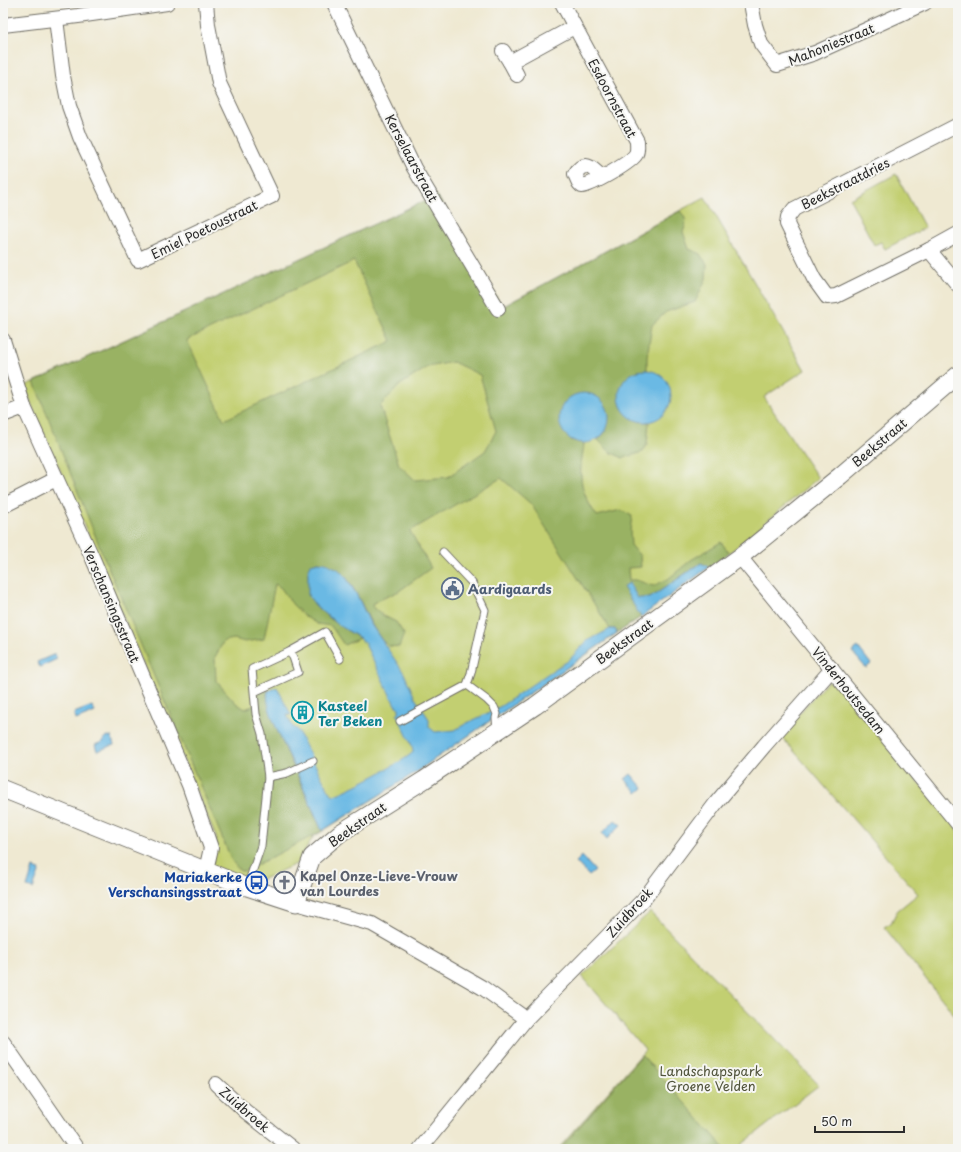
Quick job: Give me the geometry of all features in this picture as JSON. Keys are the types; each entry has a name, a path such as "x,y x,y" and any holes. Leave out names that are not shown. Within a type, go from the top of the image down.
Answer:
{"street":[{"path":"3,25 167,3"},
{"name":"Emiel Poetoustraat","path":"56,19 63,76 69,106 80,137 138,260 272,196 219,83 208,25 206,3"},
{"name":"Kerselaarstraat","path":"334,3 414,168 498,309"},
{"name":"Esdoornstraat","path":"562,3 637,141 637,153 630,162 601,177"},
{"name":"Mahoniestraat","path":"751,3 755,26 761,44 777,65 814,53 925,3"},
{"path":"517,75 507,56 574,27"},
{"name":"Beekstraatdries","path":"958,125 794,209 788,216 787,224 814,279 827,297 836,296 958,234"},
{"path":"928,250 958,285"},
{"name":"Verschansingsstraat","path":"3,340 24,408 93,559 189,786 211,848 206,870"},
{"name":"Beekstraat","path":"296,903 312,857 340,833 424,780 535,706 740,557 845,471 958,374"},
{"path":"3,415 24,408"},
{"path":"3,506 56,479"},
{"name":"Vinderhoutsedam","path":"740,557 958,824"},
{"name":"Zuidbroek","path":"420,1149 526,1019 644,898 716,803 832,669"},
{"path":"3,789 247,887 296,903 372,924 483,988 526,1019"},
{"path":"3,1042 77,1149"},
{"name":"Zuidbroek","path":"216,1084 244,1111 293,1149"}],"lane":[{"path":"400,721 467,685 471,673 485,610 472,583 443,552"},
{"path":"247,887 261,846 268,777 262,734 256,714 252,669 289,652 325,632 340,659"},
{"path":"254,692 298,672 293,657 289,652"},
{"path":"467,685 494,707 497,714 497,731"},
{"path":"268,777 287,773 313,761"}],"green space":[{"path":"896,174 925,228 885,249 881,242 874,245 850,199"},
{"path":"437,195 502,307 705,197 805,370 764,397 818,478 734,549 635,621 413,774 313,837 298,863 257,882 211,869 216,850 216,837 98,557 32,406 25,386"},
{"path":"437,195 502,307 680,211 685,219 686,224 683,232 689,249 699,253 707,264 706,279 695,302 666,312 652,325 647,357 647,370 635,373 626,380 621,388 620,398 622,407 627,414 636,420 649,422 647,444 643,452 623,458 610,452 598,440 607,430 571,440 584,444 581,481 586,497 597,516 621,510 632,516 630,531 631,545 640,556 641,567 628,568 629,580 636,580 653,586 668,579 691,560 721,542 729,553 709,567 701,563 650,598 638,599 629,583 624,587 641,617 617,633 615,629 610,629 531,504 501,478 410,531 431,568 399,591 373,603 372,606 384,616 396,622 404,634 399,647 390,646 382,640 348,580 340,571 330,565 318,562 308,572 308,580 313,602 318,609 336,623 360,638 344,645 331,626 317,624 306,617 293,605 281,588 275,584 264,639 245,642 234,639 224,641 215,657 216,681 236,703 245,709 253,706 259,692 267,689 277,730 322,831 245,871 240,871 232,861 103,555 34,382","holes":["354,261 392,341 224,420 187,340","453,362 480,375 496,431 485,451 448,477 415,480 399,465 380,406 400,385 428,367"]},
{"path":"827,682 834,682 958,829 958,1019 884,927 891,923 897,911 918,894 780,735"},
{"name":"Landschapspark Groene Velden","path":"650,912 819,1085 741,1145 744,1149 558,1149 645,1050 582,976"},
{"path":"642,1055 723,1146 724,1149 560,1149"}],"water":[{"path":"645,370 655,372 663,378 669,386 671,396 669,406 663,414 655,420 645,422 635,420 627,414 621,406 619,396 621,386 627,378 635,372"},
{"path":"579,393 589,393 602,400 609,413 609,423 602,436 589,443 579,443 570,439 563,432 559,423 559,413 563,404 570,397"},
{"path":"318,562 326,563 338,569 346,577 358,597 370,623 404,673 415,698 429,719 429,727 435,732 455,730 501,706 568,661 587,641 610,629 615,629 617,633 413,774 322,831 272,718 267,698 268,691 277,687 291,715 287,715 293,727 297,729 330,793 334,795 351,788 400,762 413,752 412,746 397,714 399,713 399,708 395,705 365,644 360,638 340,626 323,612 315,605 308,595 308,572 311,564"},
{"path":"701,563 709,567 641,617 623,587 629,583 638,598 650,598"},
{"path":"858,647 871,664 866,668 852,652"},
{"path":"55,654 57,659 40,667 37,662"},
{"path":"92,706 95,712 76,720 74,713"},
{"path":"111,736 114,745 97,751 95,745 104,741 103,739"},
{"path":"631,774 643,788 637,793 625,779"},
{"path":"615,820 621,825 607,839 602,833"},
{"path":"582,856 595,871 589,876 576,862"},
{"path":"33,868 40,870 33,889 27,887"}],"place":[{"name":"Aardigaards","path":"453,588"},
{"name":"Kasteel Ter Beken","path":"303,712"},
{"name":"Kapel Onze-Lieve-Vrouw van Lourdes","path":"284,882"},
{"name":"Mariakerke Verschansingsstraat","path":"257,883"}]}
